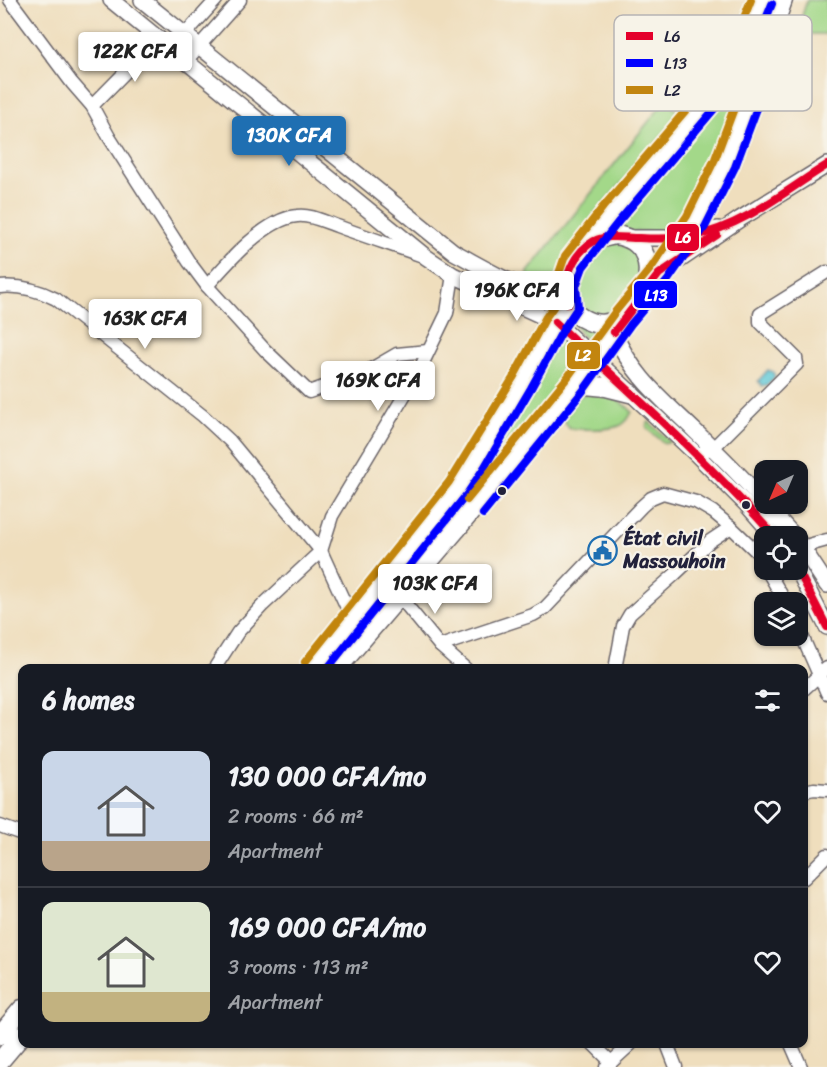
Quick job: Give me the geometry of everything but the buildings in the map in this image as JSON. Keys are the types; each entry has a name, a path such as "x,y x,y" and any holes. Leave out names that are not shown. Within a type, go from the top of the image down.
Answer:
{"highway":[{"path":"756,15 762,0"},
{"path":"778,15 783,0"},
{"path":"619,325 591,322 571,306 569,271 582,250 699,111"},
{"path":"341,664 575,384 659,274 704,207 725,163 744,111"},
{"path":"582,250 592,242 606,237 615,235 628,237 640,248 647,263 648,273 643,294"},
{"path":"317,664 421,536 475,463 555,322 571,306"},
{"path":"575,384 606,387 630,393"},
{"path":"0,1035 18,1015"},
{"path":"0,1061 18,1040"}],"main road":[{"path":"111,0 426,257 453,275 555,322 696,454 765,526"},
{"path":"142,0 454,252 507,279 571,306"},
{"path":"659,274 740,219 827,165"},
{"path":"628,237 684,238 712,231 740,219"},
{"path":"499,296 507,279"},
{"path":"619,325 623,355 639,376 713,448 754,492"},
{"path":"773,514 784,526"},
{"path":"808,557 827,585"},
{"path":"803,580 827,627"}],"street":[{"path":"10,0 92,106 165,225 207,286 265,350 309,392 366,372 397,354 428,351"},
{"path":"171,50 216,0"},
{"path":"185,62 240,0"},
{"path":"92,106 158,39"},
{"path":"207,286 231,258 255,237 279,221 297,216 315,219 426,257"},
{"path":"696,454 713,448 796,364 796,358 760,322 760,314 827,272"},
{"path":"217,664 238,632 263,605 321,551 332,516 419,371 447,313 453,275"},
{"path":"1,284 16,285 43,292 56,299 230,441 321,551 353,621"},
{"path":"441,646 532,615 545,608 641,507 658,494 663,493 696,502 713,512 754,545"},
{"path":"616,664 623,626 630,614 710,541 731,527"},
{"path":"808,542 827,540"},
{"path":"384,582 399,596 441,646 461,664"},
{"path":"808,645 823,671 827,693"},
{"path":"808,685 823,671"},
{"path":"808,791 827,790"},
{"path":"0,826 18,833"},
{"path":"808,874 827,855"},
{"path":"596,1048 609,1065 627,1048"},
{"path":"668,1048 675,1067"},
{"path":"793,1048 801,1067"}],"green space":[{"path":"807,0 827,0 827,34 812,34 812,15 802,15"},
{"path":"657,111 677,111 681,114 593,217 552,286 528,276 528,272"},
{"path":"709,111 735,111 705,183 679,229 674,232 608,231"},
{"path":"614,242 632,249 640,267 640,278 635,290 620,310 594,315 585,311 578,304 574,294 575,272 580,262 588,254"},
{"path":"572,320 603,331 590,343"},
{"path":"554,330 572,345 584,362 473,494 469,490 489,462"},
{"path":"595,392 625,405 632,412 628,419 621,425 608,428 569,428 562,418 567,407 579,396"},
{"path":"649,422 670,441 668,443 664,443 647,428"}],"water":[{"path":"768,370 773,372 775,377 766,386 762,386 758,381"}],"transit line":[{"name":"L2","path":"745,15 751,0"},
{"name":"L13","path":"768,15 772,4"},
{"name":"L2","path":"305,662 449,482 556,303 556,282 565,256 603,207 685,111"},
{"name":"L13","path":"331,664 467,494 484,468 578,307 576,286 583,267 713,111"},
{"name":"L2","path":"467,500 567,378 615,312 651,268 687,216 715,159 733,111"},
{"name":"L13","path":"483,514 583,391 631,324 668,280 705,227 735,167 756,111"},
{"name":"L6","path":"568,304 566,286 570,268 580,253 594,241 610,237 680,238 712,231 764,207 827,165"},
{"name":"L6","path":"614,332 659,274 717,235"},
{"name":"L6","path":"555,322 640,400 765,526"},
{"name":"L6","path":"803,580 827,627"}],"place":[{"name":"État civil Massouhoin","path":"602,550"}]}
